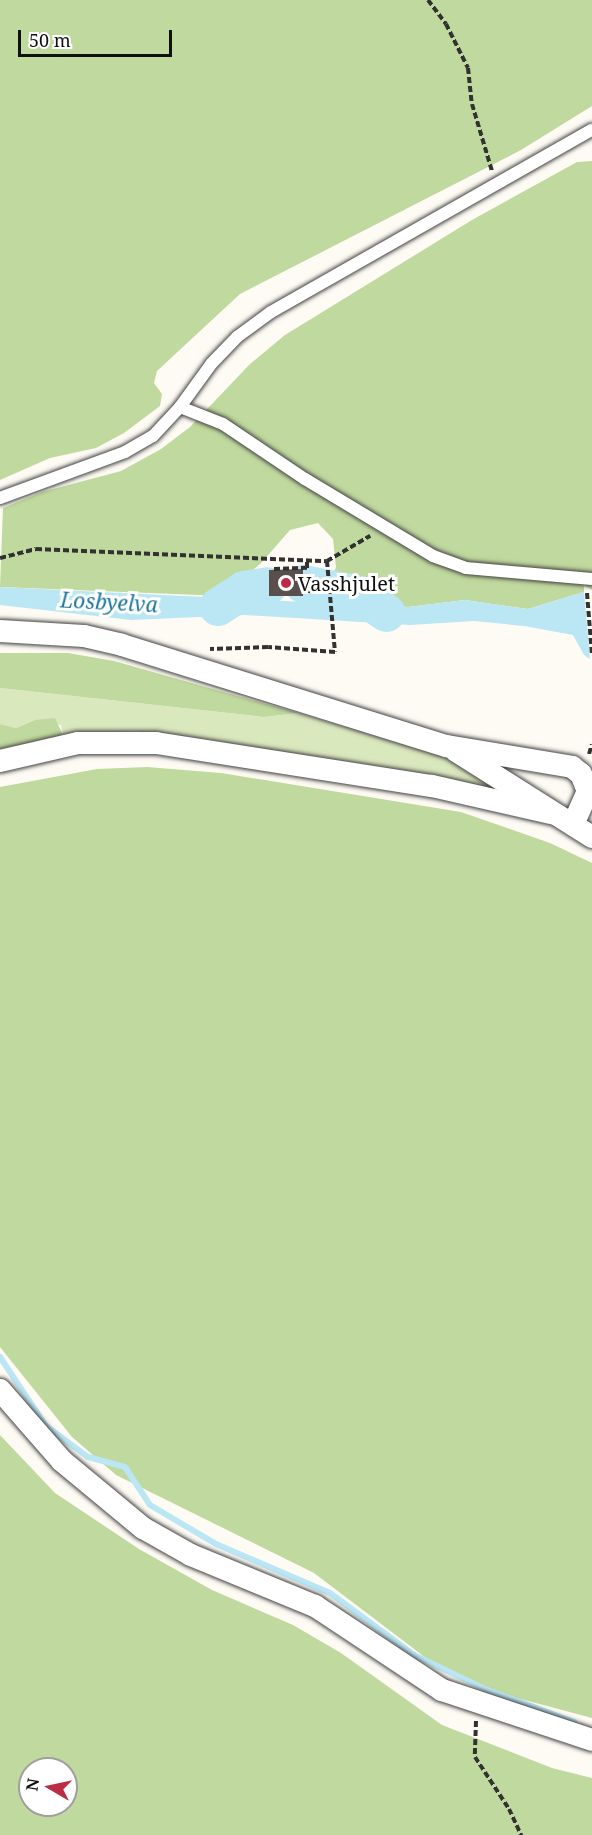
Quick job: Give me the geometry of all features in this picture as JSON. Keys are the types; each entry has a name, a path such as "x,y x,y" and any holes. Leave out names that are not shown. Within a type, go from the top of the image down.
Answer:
{"street":[{"path":"0,631 84,636 122,645 447,746 572,766 581,774 588,791 573,825"},
{"path":"0,761 78,743 156,743 432,786 551,813"},
{"path":"447,746 592,837"},
{"path":"0,1390 62,1461 143,1528 191,1555 315,1606 418,1676 477,1702 592,1740"}],"lane":[{"path":"0,498 125,452 153,436 180,407 218,357 271,312 592,130"},
{"path":"180,407 223,424 381,527 433,555 466,568 592,579"}],"path":[{"path":"428,0 446,24 468,68 472,104 482,126 495,184"},
{"path":"0,558 36,549 327,563 381,527"},
{"path":"274,569 307,568 307,561"},
{"path":"203,650 268,646 335,652 327,563"},
{"path":"304,591 330,591"},
{"path":"588,595 592,655"},
{"path":"477,1702 475,1757 509,1809 521,1835"}],"green space":[{"path":"0,0 592,0 592,106 521,150 240,294 157,371 154,383 162,394 160,406 124,433 96,448 50,458 0,480"},
{"path":"592,161 592,590 584,585 584,592 528,609 465,600 408,607 321,601 321,591 336,568 333,539 318,523 290,530 262,562 224,596 0,587 3,508 42,492 121,471 161,449 190,427 250,364 285,335 472,220 577,162"},
{"path":"0,653 68,653 114,661 298,713 264,717 0,688"},
{"path":"0,688 264,717 298,713 469,764 506,794 277,751 135,731 63,735 61,725 35,720 16,728 0,724"},
{"path":"55,718 63,735 0,749 0,724 16,728 35,720"},
{"path":"147,767 221,773 461,812 550,843 592,863 592,1718 487,1690 426,1658 314,1573 116,1475 72,1437 0,1347 0,787 97,769"},
{"path":"0,1435 55,1493 139,1549 212,1590 293,1625 341,1653 442,1725 552,1768 592,1778 592,1835 0,1835"}],"water":[{"path":"0,587 408,607 465,600 528,609 584,592 590,659 584,655 573,635 524,626 474,621 410,625 245,615 131,620 0,605"}],"building":[{"name":"Vasshjulet","path":"303,569 303,596 269,596 269,570"}],"waterway":[{"name":"Losbyelva","path":"303,584 360,595 387,613"},
{"name":"Losbyelva","path":"218,607 244,590 268,586"},
{"path":"0,1357 46,1426 88,1457 125,1467 150,1505 216,1544 330,1593 414,1655 485,1689 574,1722"}],"place":[{"name":"Vasshjulet","path":"286,583"}]}
